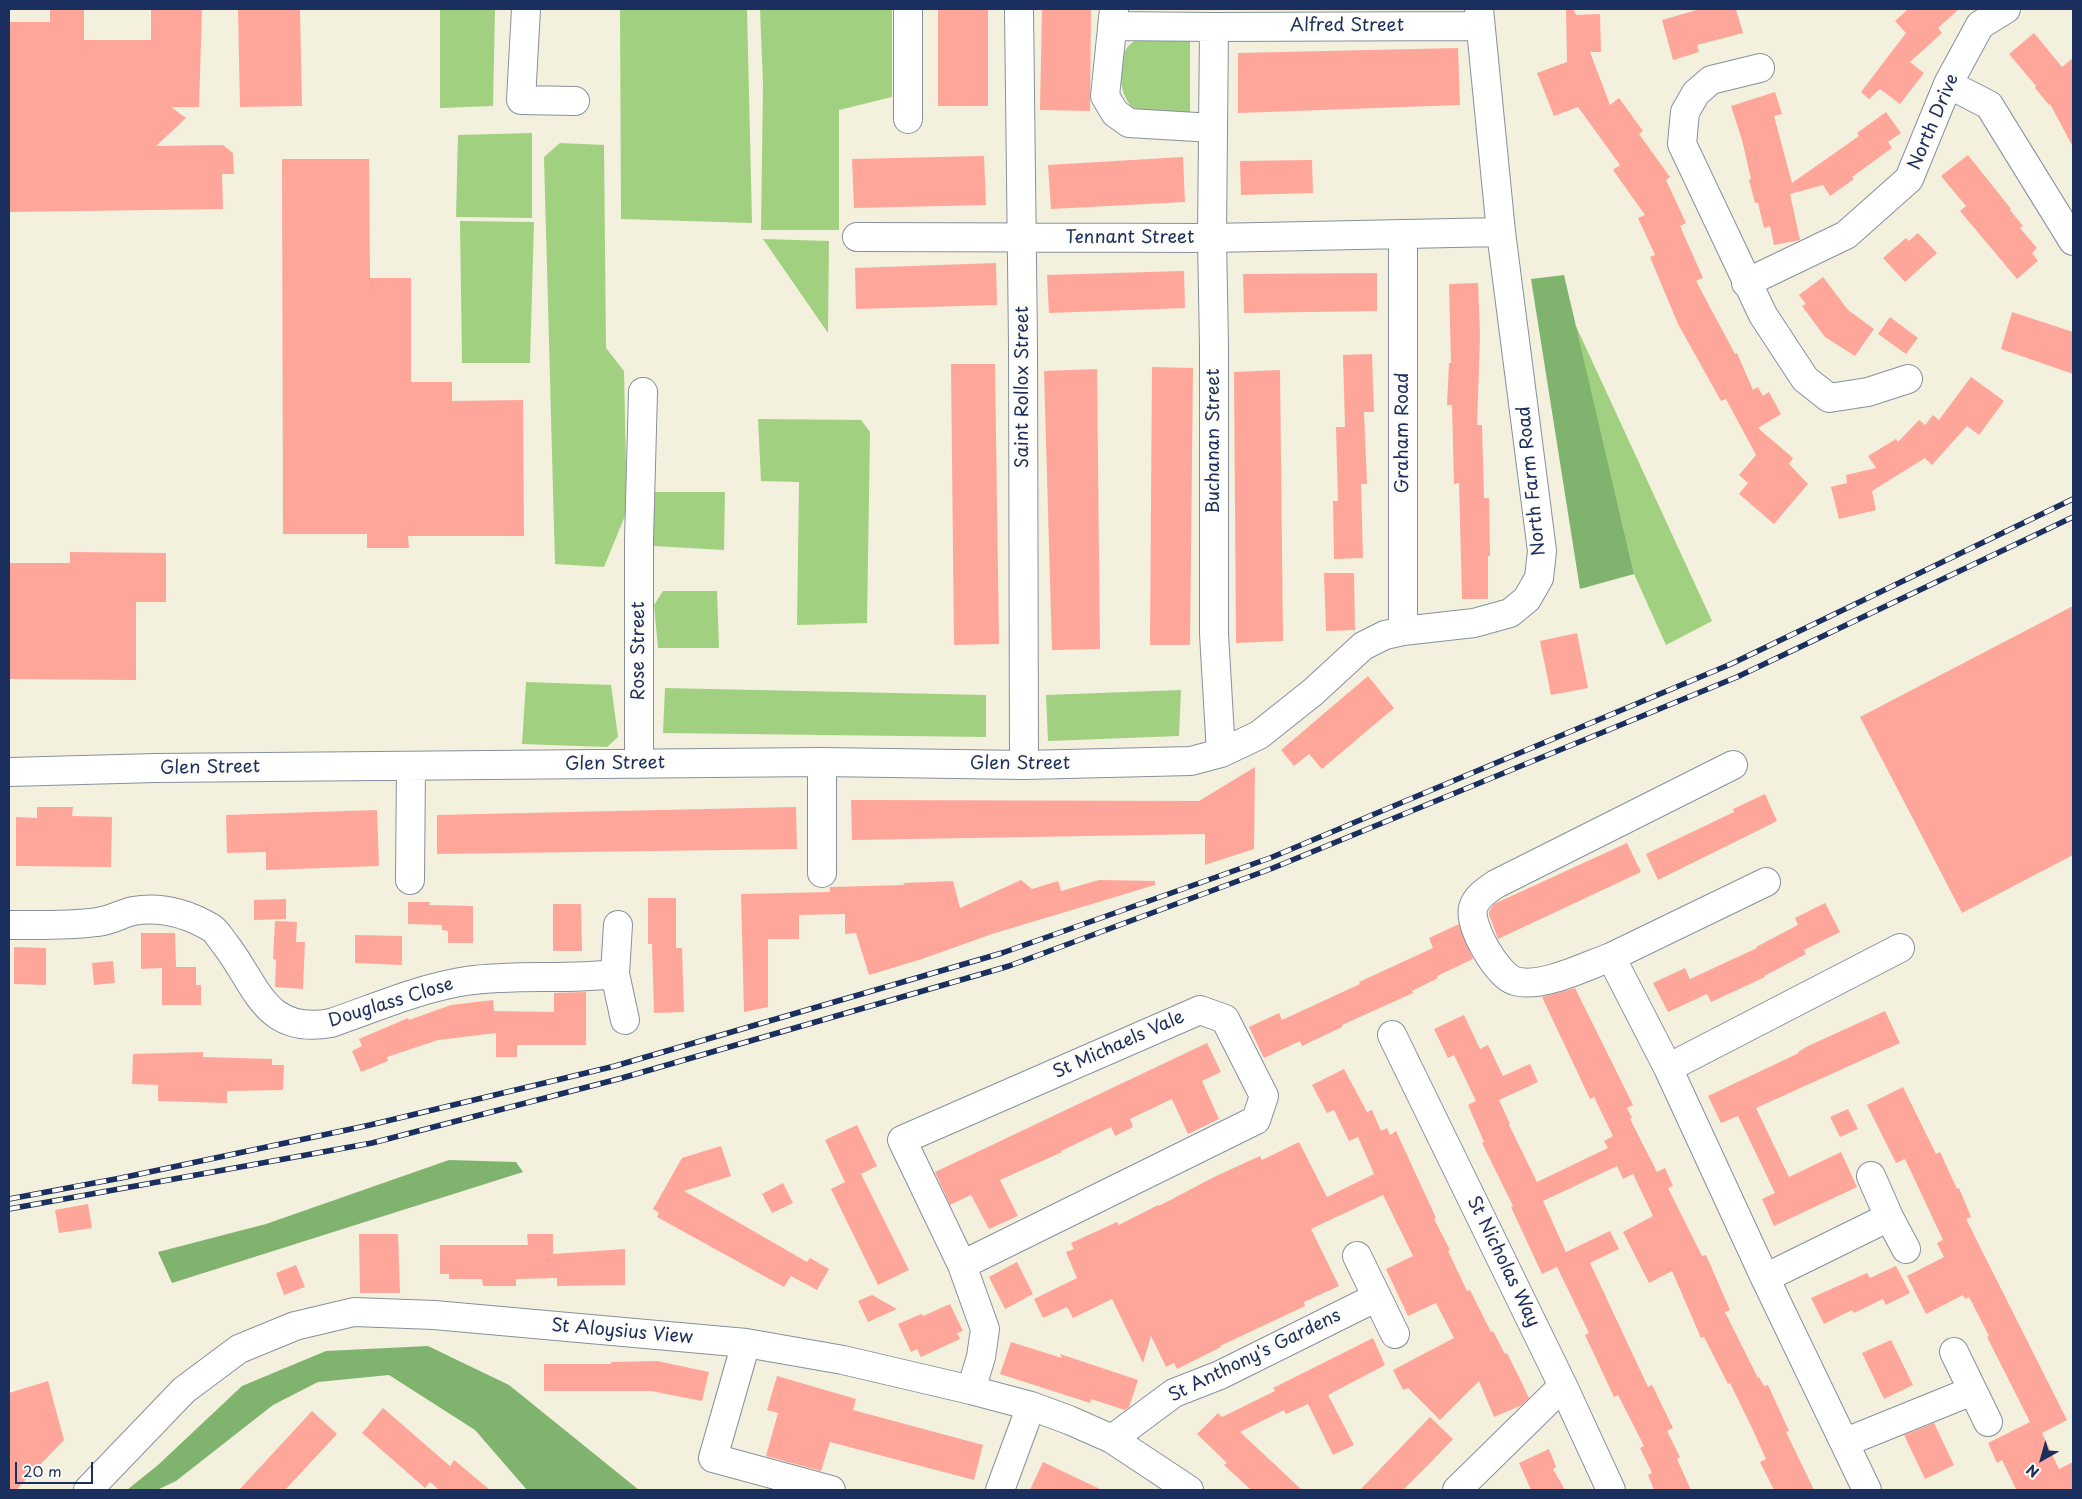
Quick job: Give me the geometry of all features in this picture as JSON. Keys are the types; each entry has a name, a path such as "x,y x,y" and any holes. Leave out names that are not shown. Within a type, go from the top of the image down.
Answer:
{"street":[{"path":"526,9 521,100 575,101"},
{"path":"908,9 908,119"},
{"name":"Saint Rollox Street","path":"1019,9 1024,389 1024,765"},
{"name":"North Drive","path":"1746,283 1846,235 1909,180 1948,84 1980,25 2006,9"},
{"path":"1113,17 1105,96 1115,113 1129,123 1213,128 1214,27"},
{"name":"Alfred Street","path":"1113,17 1214,27 1479,17"},
{"name":"North Farm Road","path":"1221,753 1259,735 1313,692 1363,646 1385,635 1403,631 1474,623 1510,614 1527,599 1539,578 1542,551 1501,232 1479,17"},
{"path":"1760,68 1711,80 1696,93 1685,112 1682,144 1746,283 1762,315 1805,379 1829,398 1868,392 1908,379"},
{"path":"1948,84 1989,105 2073,241"},
{"name":"Buchanan Street","path":"1213,128 1214,634 1221,753"},
{"name":"Tennant Street","path":"857,237 1212,238 1501,232"},
{"name":"Graham Road","path":"1403,234 1403,631"},
{"name":"Rose Street","path":"639,764 639,539 643,392"},
{"name":"Glen Street","path":"9,772 156,768 822,762 1024,765 1190,761 1221,753"},
{"path":"822,762 822,873"},
{"path":"1733,765 1496,884 1480,896 1474,907 1472,917 1487,952 1501,973 1515,981 1534,983 1610,957 1766,882"},
{"path":"410,880 411,766"},
{"name":"Douglass Close","path":"9,925 64,925 99,922 133,911 166,909 191,917 213,928 234,956 255,992 274,1014 299,1025 331,1023 425,991 466,981 540,976 584,978 615,974"},
{"path":"618,925 615,974 625,1020"},
{"path":"1668,1068 1900,948"},
{"path":"1610,957 1668,1068 1765,1278 1846,1442 1867,1490"},
{"name":"St Michaels Vale","path":"962,1265 1256,1120 1264,1096 1225,1019 1200,1010 902,1140 962,1265 985,1329 981,1357 971,1390"},
{"name":"St Nicholas Way","path":"1392,1035 1563,1386 1611,1490"},
{"path":"1871,1176 1906,1249"},
{"path":"1765,1278 1889,1217"},
{"path":"1357,1256 1395,1334"},
{"name":"St Anthony's Gardens","path":"1112,1438 1174,1393 1220,1375 1377,1297"},
{"name":"St Aloysius View","path":"88,1490 184,1390 239,1349 296,1326 354,1312 434,1315 746,1342 844,1360 1031,1406 1069,1420 1112,1438 1189,1490"},
{"path":"746,1342 713,1458 831,1490"},
{"path":"1954,1352 1988,1422"},
{"path":"1457,1490 1563,1386"},
{"path":"1846,1442 1972,1391"},
{"path":"1000,1490 1031,1406"}],"green space":[{"path":"440,9 495,9 493,106 440,108"},
{"path":"620,9 747,9 752,223 621,219"},
{"path":"760,9 892,9 892,97 839,110 839,230 761,230 763,84"},
{"path":"1140,38 1190,39 1190,112 1139,111 1127,101 1122,84 1122,58 1128,47"},
{"path":"532,133 532,218 456,217 458,135"},
{"path":"560,143 604,145 606,348 624,371 627,511 604,567 555,564 544,157"},
{"path":"460,221 534,222 530,363 462,363"},
{"path":"763,239 829,241 828,333"},
{"path":"1564,275 1634,574 1580,589 1531,279"},
{"path":"1575,324 1712,621 1666,645 1634,574"},
{"path":"758,419 861,420 870,432 867,623 797,625 799,482 761,481"},
{"path":"654,492 725,492 724,550 654,546"},
{"path":"663,591 717,591 719,648 658,648 654,605"},
{"path":"526,682 611,685 618,737 607,747 522,744"},
{"path":"665,688 986,695 986,737 663,733"},
{"path":"1181,690 1179,736 1048,741 1046,695"},
{"path":"449,1160 516,1162 523,1172 172,1283 158,1252 266,1224"},
{"path":"428,1346 509,1385 639,1490 527,1490 475,1430 389,1375 318,1382 273,1405 176,1481 157,1490 127,1490 158,1465 242,1386 326,1351"}],"building":[{"path":"50,9 84,9 84,40 151,40 151,9 202,9 199,107 171,107 186,118 156,146 223,145 233,153 234,174 222,174 223,209 9,212 9,22 50,22"},
{"path":"238,9 300,9 302,106 240,107"},
{"path":"938,9 988,9 988,106 938,106"},
{"path":"1042,9 1091,9 1090,111 1040,110"},
{"path":"1566,9 1573,9 1576,15 1600,14 1601,52 1590,52 1610,105 1619,98 1643,131 1639,134 1670,177 1666,180 1686,223 1680,226 1703,278 1696,281 1735,354 1737,353 1753,390 1758,387 1763,396 1769,392 1781,414 1758,428 1793,458 1789,464 1808,484 1774,524 1739,494 1748,483 1739,475 1756,455 1726,399 1721,401 1678,324 1650,257 1655,255 1638,218 1645,215 1613,170 1620,165 1578,107 1554,116 1537,73 1567,62"},
{"path":"1700,9 1736,9 1743,33 1697,45 1699,52 1673,60 1662,20"},
{"path":"1908,9 1959,9 1938,28 1942,33 1910,62 1924,73 1900,104 1880,89 1869,99 1861,92 1906,33 1895,21"},
{"path":"2034,33 2062,67 2073,58 2073,147 2050,104 2009,54"},
{"path":"1458,48 1460,105 1238,113 1238,53"},
{"path":"1775,92 1782,114 1774,116 1792,183 1859,136 1857,133 1886,112 1901,133 1888,142 1892,148 1852,177 1854,179 1830,196 1823,185 1790,194 1800,240 1774,245 1770,226 1764,228 1758,203 1755,203 1742,140 1731,106"},
{"path":"1968,155 2011,209 2023,226 2020,228 2037,248 2032,253 2038,261 2017,279 1960,211 1966,206 1941,176"},
{"path":"984,156 986,205 854,208 852,159"},
{"path":"1183,157 1185,202 1051,209 1048,165"},
{"path":"282,159 369,159 370,278 411,278 411,382 452,382 452,401 523,400 524,536 408,536 409,548 367,548 367,534 283,534"},
{"path":"1312,160 1313,193 1241,195 1240,161"},
{"path":"1918,233 1937,253 1905,282 1883,258 1906,238 1909,241"},
{"path":"996,263 997,305 856,309 855,268"},
{"path":"1184,271 1185,308 1049,313 1047,275"},
{"path":"1377,273 1377,311 1244,313 1243,274"},
{"path":"1823,277 1848,310 1874,329 1855,356 1825,337 1802,306 1806,304 1799,295"},
{"path":"1478,283 1480,336 1477,425 1482,425 1484,498 1489,498 1490,556 1488,556 1488,599 1462,599 1459,483 1454,484 1452,405 1447,405 1449,363 1451,363 1449,284"},
{"path":"2012,312 2073,332 2073,374 2001,349"},
{"path":"1890,317 1918,338 1906,354 1878,334"},
{"path":"1372,354 1374,412 1364,412 1367,484 1361,484 1363,558 1334,559 1333,501 1338,501 1336,427 1345,427 1343,355"},
{"path":"951,364 995,364 999,644 954,645"},
{"path":"1152,367 1193,368 1190,645 1150,645"},
{"path":"1097,369 1100,649 1052,650 1044,371"},
{"path":"1280,370 1283,641 1236,643 1234,372"},
{"path":"1971,377 2004,401 1979,435 1967,426 1932,465 1925,458 1872,491 1876,510 1839,519 1831,487 1847,483 1846,475 1876,468 1868,456 1896,439 1898,442 1919,420 1925,425 1933,415 1939,420"},
{"path":"70,552 166,553 166,602 136,602 136,680 9,679 9,563 70,563"},
{"path":"1324,573 1354,573 1355,630 1326,631"},
{"path":"2073,606 2073,855 1962,913 1860,717"},
{"path":"1577,633 1588,688 1551,695 1540,641"},
{"path":"1368,676 1394,708 1322,769 1309,754 1294,766 1281,750"},
{"path":"1255,767 1254,849 1205,865 1205,834 852,840 851,800 1199,801"},
{"path":"1765,794 1777,821 1658,880 1646,854 1734,812 1733,809"},
{"path":"37,807 73,807 72,816 112,817 111,867 16,866 16,817 37,818"},
{"path":"796,807 797,849 437,854 437,815"},
{"path":"377,810 379,866 266,870 266,852 227,853 226,815"},
{"path":"1627,843 1641,872 1498,939 1489,915 1489,911 1494,904"},
{"path":"1021,880 1032,889 1058,881 1061,891 1099,880 1155,881 1155,885 992,934 922,959 869,975 856,933 845,934 845,914 799,915 799,939 768,939 768,1007 744,1012 741,894 830,892 830,887 903,885 905,883 953,881 960,908"},
{"path":"648,898 676,898 676,948 682,948 684,1012 654,1013 652,944 648,944"},
{"path":"286,899 286,919 254,920 254,900"},
{"path":"408,902 430,902 429,905 473,906 473,943 448,943 448,931 442,930 442,925 408,924"},
{"path":"1825,903 1840,932 1804,950 1806,954 1765,977 1711,1002 1707,994 1668,1012 1653,983 1685,968 1690,979 1757,948 1798,925 1795,918"},
{"path":"553,904 581,904 582,951 553,951"},
{"path":"275,921 297,922 296,942 305,942 303,989 275,987 276,960 273,959"},
{"path":"1459,924 1473,959 1437,976 1438,978 1412,991 1413,993 1342,1025 1342,1027 1302,1046 1300,1041 1264,1058 1249,1027 1279,1013 1282,1020 1360,984 1359,982 1433,948 1429,938"},
{"path":"141,933 175,933 176,967 196,967 196,985 201,985 201,1005 162,1005 162,968 141,969"},
{"path":"355,935 402,936 402,965 355,963"},
{"path":"14,947 46,948 46,985 14,984"},
{"path":"113,961 115,983 94,985 92,963"},
{"path":"1575,988 1633,1105 1627,1108 1632,1118 1630,1119 1657,1172 1665,1168 1673,1186 1668,1188 1702,1256 1706,1255 1730,1310 1725,1312 1758,1378 1764,1386 1768,1385 1789,1431 1786,1432 1814,1490 1774,1490 1760,1462 1766,1459 1751,1426 1730,1383 1728,1384 1704,1337 1701,1338 1672,1271 1649,1283 1623,1232 1653,1216 1633,1174 1623,1179 1617,1166 1543,1201 1566,1252 1610,1231 1619,1249 1590,1263 1648,1387 1652,1385 1673,1428 1667,1431 1680,1457 1677,1459 1691,1490 1654,1490 1648,1475 1652,1473 1640,1448 1644,1446 1618,1395 1614,1397 1585,1335 1589,1333 1557,1267 1542,1274 1511,1207 1513,1206 1482,1143 1484,1142 1468,1105 1476,1101 1454,1055 1448,1058 1434,1029 1464,1015 1480,1049 1488,1045 1503,1076 1530,1064 1538,1082 1499,1100 1537,1182 1608,1148 1604,1141 1613,1136 1594,1097 1590,1099 1542,997"},
{"path":"586,992 586,1045 517,1045 517,1057 496,1057 496,1033 438,1040 387,1057 388,1061 361,1072 352,1051 362,1046 359,1039 408,1018 409,1020 451,1005 493,1000 494,1011 554,1012 554,993"},
{"path":"1885,1011 1900,1043 1756,1108 1789,1177 1841,1152 1857,1187 1774,1226 1762,1199 1775,1193 1738,1116 1721,1123 1708,1096 1799,1053 1808,1046"},
{"path":"1207,1043 1221,1072 1202,1081 1219,1119 1188,1134 1172,1099 1130,1119 1133,1127 1115,1136 1111,1127 1000,1180 1018,1216 989,1229 971,1195 950,1205 935,1172"},
{"path":"203,1052 203,1057 272,1059 272,1065 284,1065 283,1090 227,1091 227,1103 158,1101 158,1085 132,1084 133,1054"},
{"path":"1344,1069 1367,1112 1372,1110 1381,1131 1387,1128 1390,1135 1396,1131 1467,1291 1470,1290 1491,1332 1493,1331 1505,1354 1507,1353 1529,1398 1522,1405 1494,1417 1479,1381 1440,1420 1408,1388 1403,1390 1393,1370 1454,1338 1436,1303 1408,1316 1386,1269 1413,1256 1383,1195 1311,1229 1339,1286 1304,1302 1305,1306 1220,1346 1177,1369 1174,1363 1166,1367 1151,1336 1143,1363 1112,1299 1073,1318 1067,1307 1043,1318 1034,1299 1077,1278 1066,1252 1074,1249 1071,1243 1117,1222 1119,1225 1260,1156 1262,1160 1299,1142 1327,1197 1374,1174 1358,1137 1349,1141 1334,1110 1327,1113 1312,1085"},
{"path":"1903,1087 1936,1154 1940,1152 1957,1189 1959,1188 1971,1217 1966,1219 2067,1420 2042,1433 2059,1469 2073,1462 2073,1490 2014,1490 2016,1489 2002,1460 1997,1463 1988,1443 2030,1422 1987,1337 1989,1336 1969,1297 1965,1299 1963,1295 1926,1314 1907,1276 1944,1257 1937,1243 1943,1240 1905,1159 1896,1163 1867,1105"},
{"path":"1848,1109 1858,1129 1840,1137 1830,1117"},
{"path":"857,1125 877,1166 861,1174 909,1270 878,1285 831,1189 845,1182 825,1140"},
{"path":"721,1146 731,1176 684,1191 807,1262 810,1258 829,1269 817,1290 791,1276 784,1287 657,1217 659,1213 653,1209 682,1158"},
{"path":"783,1183 793,1203 772,1213 762,1194"},
{"path":"88,1204 92,1228 59,1233 55,1210"},
{"path":"359,1234 398,1234 400,1293 360,1293"},
{"path":"527,1234 553,1234 553,1254 625,1249 625,1285 557,1286 557,1278 516,1279 516,1286 483,1286 482,1279 449,1279 449,1274 440,1274 440,1245 528,1245"},
{"path":"1017,1262 1033,1294 1005,1309 989,1277"},
{"path":"296,1265 305,1287 284,1295 276,1273"},
{"path":"1896,1266 1910,1293 1886,1305 1883,1299 1854,1313 1852,1310 1824,1324 1811,1298 1867,1273 1870,1278"},
{"path":"872,1295 897,1309 868,1322 858,1301"},
{"path":"950,1304 963,1331 957,1333 960,1339 921,1357 917,1349 911,1352 898,1324 921,1314 923,1316"},
{"path":"1373,1338 1385,1365 1328,1395 1354,1445 1333,1455 1308,1404 1286,1414 1284,1410 1240,1432 1302,1490 1251,1490 1224,1465 1227,1463 1197,1434 1218,1413 1222,1417 1275,1391 1273,1388"},
{"path":"1891,1340 1913,1385 1884,1399 1862,1353"},
{"path":"1011,1342 1062,1358 1060,1354 1138,1380 1129,1407 1125,1410 1091,1399 1090,1403 1000,1374"},
{"path":"657,1361 709,1372 702,1401 651,1391 544,1391 544,1364 611,1364 611,1362"},
{"path":"777,1376 856,1399 853,1410 983,1445 974,1480 830,1442 821,1471 766,1456 778,1413 767,1410"},
{"path":"48,1381 64,1440 16,1490 9,1490 9,1393"},
{"path":"383,1408 450,1466 454,1460 490,1490 439,1490 430,1482 425,1488 362,1433"},
{"path":"312,1411 337,1434 285,1490 239,1490"},
{"path":"1430,1417 1453,1439 1432,1461 1403,1490 1360,1490"},
{"path":"1934,1423 1954,1465 1925,1479 1904,1435"},
{"path":"1549,1449 1556,1467 1553,1469 1565,1490 1531,1490 1519,1463"},
{"path":"1043,1462 1102,1490 1030,1490"}],"railway":[{"path":"9,1199 121,1178 370,1125 615,1066 1002,953 1270,858 1731,664 2073,499"},
{"path":"9,1209 372,1143 622,1078 1009,966 1273,868 1737,677 2073,517"}]}
